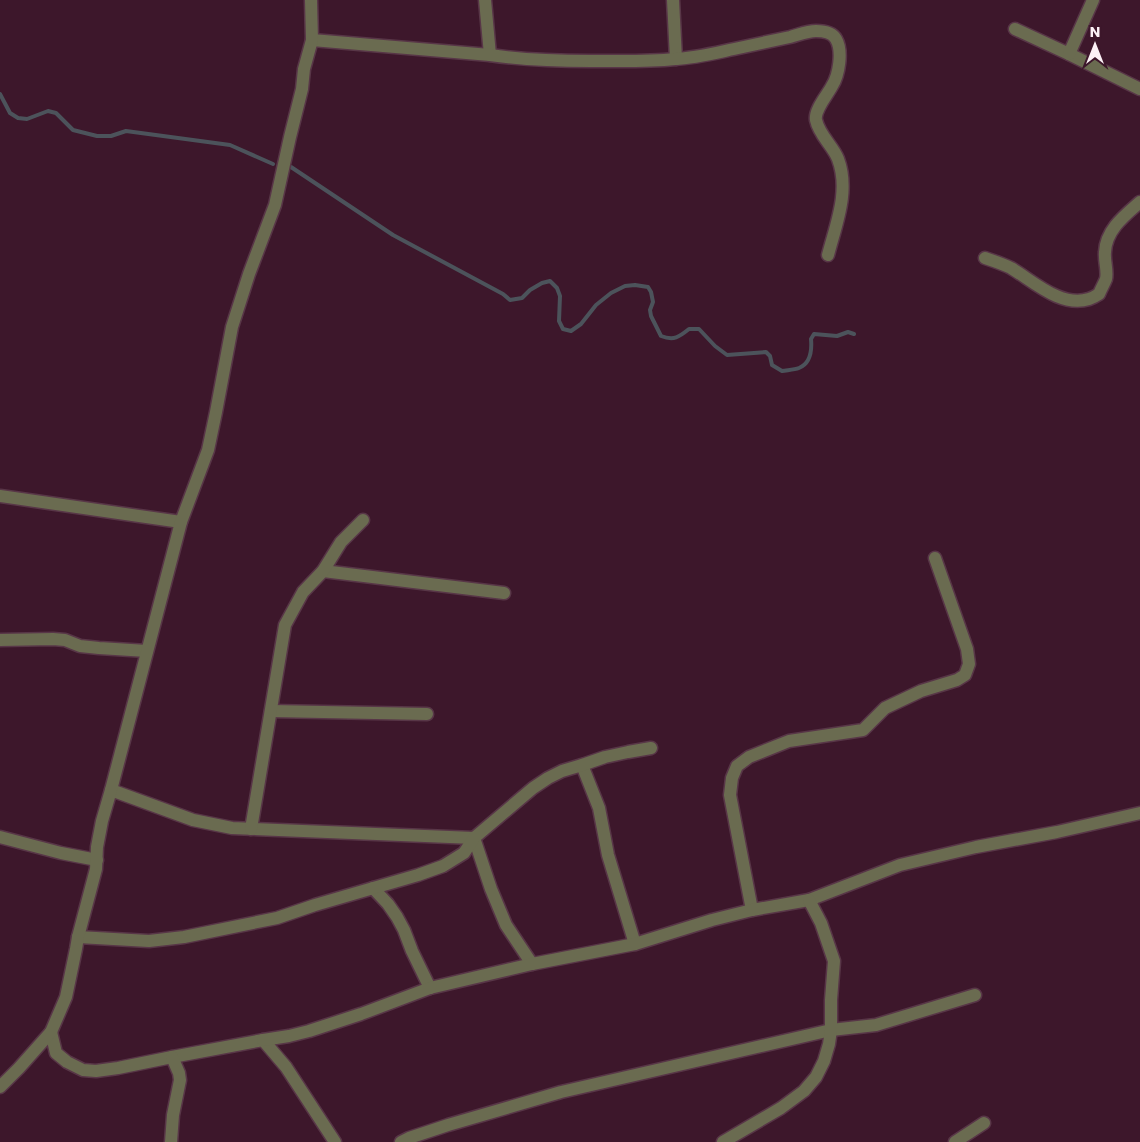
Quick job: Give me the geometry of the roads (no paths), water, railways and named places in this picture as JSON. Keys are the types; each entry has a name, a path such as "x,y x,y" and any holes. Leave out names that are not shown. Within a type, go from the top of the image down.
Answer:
{"street":[{"path":"0,1087 51,1032 66,997 78,937 96,869 97,847 102,821 112,790 182,522 208,450 232,327 249,274 275,205 312,40 311,0"},
{"path":"486,0 490,55"},
{"path":"673,0 676,59"},
{"path":"1069,54 1093,0"},
{"path":"1015,29 1140,89"},
{"path":"312,40 542,61 646,61 676,59 746,47 814,31 831,34 835,37 840,52 838,66 833,86 816,114 815,119 825,139 838,158 844,190 828,255"},
{"path":"985,258 1010,268 1045,291 1064,299 1075,301 1088,299 1099,294 1106,278 1104,253 1107,239 1120,220 1140,202"},
{"path":"0,496 182,522"},
{"path":"251,829 286,625 303,592 323,571 341,542 363,520"},
{"path":"752,910 730,796 732,778 737,766 749,757 789,741 863,730 885,708 921,691 957,680 965,674 969,664 967,650 935,558"},
{"path":"323,571 504,593"},
{"path":"0,640 53,639 65,640 80,646 147,651"},
{"path":"271,711 427,714"},
{"path":"78,937 149,940 184,937 278,918 315,905 418,875 442,866 464,853 474,838 533,788 548,778 562,771 605,757 651,748"},
{"path":"582,765 599,808 608,855 635,944"},
{"path":"112,790 193,820 232,828 474,838"},
{"path":"51,1032 56,1052 67,1062 83,1070 96,1071 289,1036 361,1014 430,988 532,964 635,944 712,920 752,910 808,900 900,866 976,847 1057,832 1140,813"},
{"path":"0,837 96,860"},
{"path":"474,838 491,889 506,925 532,964"},
{"path":"373,888 397,917 430,988"},
{"path":"723,1142 781,1108 804,1091 816,1077 824,1061 831,1030 834,961 821,923 808,900"},
{"path":"401,1142 448,1125 562,1092 831,1030 876,1025 974,995"},
{"path":"263,1040 286,1067 335,1142"},
{"path":"171,1142 172,1115 180,1080 172,1057"},
{"path":"955,1142 984,1123"}],"waterway":[{"path":"0,94 10,113 18,118 27,119 48,111 56,113 73,130 97,136 111,136 126,131 230,145 273,164"},
{"path":"291,167 393,235 503,294 510,300 522,298 530,290 550,281 557,288 560,296 559,321 563,329 571,331 581,324 596,305 611,293 625,286 635,285 648,287 651,292 653,302 650,310 651,316 661,336 673,338 689,329 699,329 715,346 727,355 766,352 770,356 772,365 782,371 797,369 806,363 810,356 811,339 814,334 837,336 848,332 854,334"}]}
